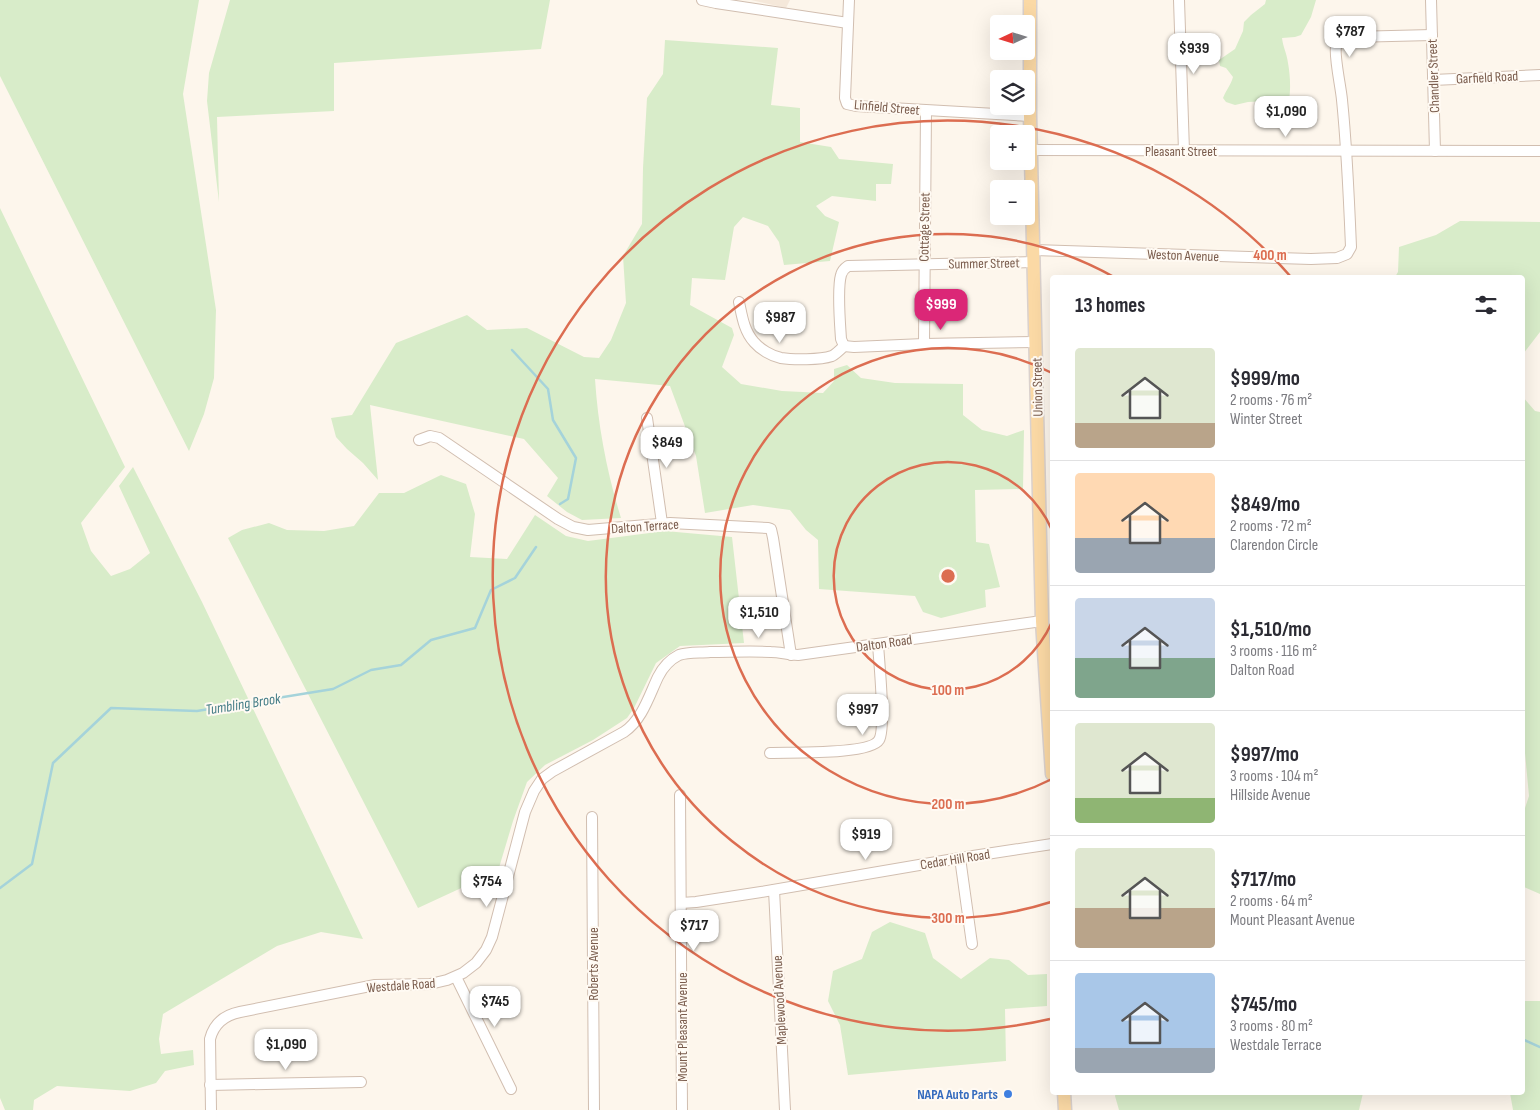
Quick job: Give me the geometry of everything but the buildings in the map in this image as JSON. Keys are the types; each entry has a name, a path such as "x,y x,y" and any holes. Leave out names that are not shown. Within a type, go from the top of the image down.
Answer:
{"main road":[{"name":"Union Street","path":"1030,0 1030,125"},
{"name":"Union Street","path":"1032,170 1042,621 1050,743"},
{"path":"1064,1095 1065,1110"}],"street":[{"path":"702,0 848,22"},
{"name":"Linfield Street","path":"849,0 845,98 847,104 1030,116"},
{"path":"1179,0 1184,151"},
{"name":"Chandler Street","path":"1431,0 1436,151"},
{"path":"1347,151 1336,49 1338,42 1351,37 1432,34"},
{"name":"Garfield Road","path":"1433,80 1540,75"},
{"name":"Cottage Street","path":"924,344 926,110"},
{"name":"Pleasant Street","path":"1035,150 1540,151"},
{"name":"Weston Avenue","path":"1034,256 1184,255 1311,259 1337,258 1347,254 1351,247 1347,151"},
{"name":"Summer Street","path":"844,346 840,339 840,292 841,274 845,268 857,265 924,264 1034,256"},
{"path":"739,302 749,335 762,350 772,355 786,358 824,357 833,355 844,346 1036,342"},
{"path":"647,418 662,523"},
{"name":"Dalton Terrace","path":"419,440 430,436 439,438 558,519 573,527 595,530 662,523 696,523 771,529 790,655"},
{"name":"Dalton Road","path":"726,652 773,652 790,655 1042,621"},
{"path":"770,753 832,752 866,748 876,744 881,734 882,721 878,644"},
{"name":"Westdale Road","path":"211,1110 209,1051 211,1035 218,1024 229,1015 375,985 434,983 456,977 476,963 490,943 527,805 538,784 559,767 632,726 639,717 661,671 670,660 687,653 726,652"},
{"name":"Mount Pleasant Avenue","path":"680,795 682,1110"},
{"name":"Roberts Avenue","path":"592,817 594,1110"},
{"name":"Cedar Hill Road","path":"681,903 774,890 1050,844"},
{"path":"960,858 972,944"},
{"name":"Maplewood Avenue","path":"774,890 784,1110"},
{"path":"456,977 511,1089"},
{"path":"210,1085 361,1082"}],"shaded area":[{"path":"751,0 790,0 786,8"}],"green space":[{"path":"0,0 199,0 183,94 216,310 214,378 204,414 189,451 0,76"},
{"path":"230,0 550,0 541,49 334,63 334,111 217,117 219,202 207,101 209,73"},
{"path":"1266,0 1316,0 1311,17 1301,35 1282,38 1289,72 1289,100 1248,102 1235,105 1226,102 1223,98 1233,77 1226,68 1220,66 1219,60 1235,49 1243,31 1244,22 1265,4"},
{"path":"665,40 778,48 771,105 800,108 800,142 831,147 839,159 893,164 891,184 876,184 876,201 832,196 816,206 825,216 839,222 830,261 784,265 779,242 768,226 743,217 734,227 725,280 692,278 690,305 732,328 734,335 722,367 741,384 782,391 823,393 834,381 834,369 847,365 861,378 895,383 963,384 963,415 982,430 1007,436 1024,430 1023,489 975,490 976,542 989,544 1000,587 985,590 986,607 941,618 923,612 915,596 819,589 818,540 806,530 790,510 753,505 705,513 696,456 670,386 595,379 604,449 611,484 621,518 582,520 567,512 547,496 558,478 524,439 370,405 378,480 336,437 331,418 352,415 396,343 467,315 487,330 527,328 584,357 599,358 611,340 626,303 623,256 642,224 647,98 663,74"},
{"path":"0,208 125,467 81,523 91,551 111,576 130,569 150,553 119,486 133,467 202,602 363,939 321,932 277,946 163,1014 159,1039 161,1054 193,1050 194,1065 165,1071 156,1083 130,1091 57,1086 34,1100 33,1110 5,1110 0,1098"},
{"path":"1460,221 1540,222 1540,332 1525,351 1525,275 1396,275 1399,247 1436,235"},
{"path":"1525,399 1535,411 1540,412 1540,894 1525,887 1525,808 1529,796 1525,753"},
{"path":"441,475 466,484 475,514 470,557 507,559 535,515 566,536 588,541 665,531 732,537 744,643 680,646 656,663 634,708 627,718 593,740 545,765 527,782 498,871 418,908 228,538 242,530 269,523 287,530 324,531 354,526 379,493 404,493"},
{"path":"890,922 925,933 933,958 961,979 990,958 1009,960 1028,975 1047,974 1047,1006 1005,1009 1006,1061 848,1075 840,1025 828,1001 833,971 862,959 872,932"},
{"path":"1525,1001 1540,1001 1540,1110 1513,1110 1510,1095 1525,1095"},
{"path":"1362,1095 1359,1110 1119,1110 1115,1096"}],"waterway":[{"name":"Tumbling Brook","path":"512,350 548,389 553,420 576,458 568,499 560,504"},
{"name":"Tumbling Brook","path":"0,888 32,864 53,763 111,708 197,711 333,689 371,670 401,665 431,640 475,628 491,590 515,578 536,547"},
{"path":"1525,1040 1540,1047"}],"place":[{"name":"NAPA Auto Parts","path":"1008,1094"}]}
